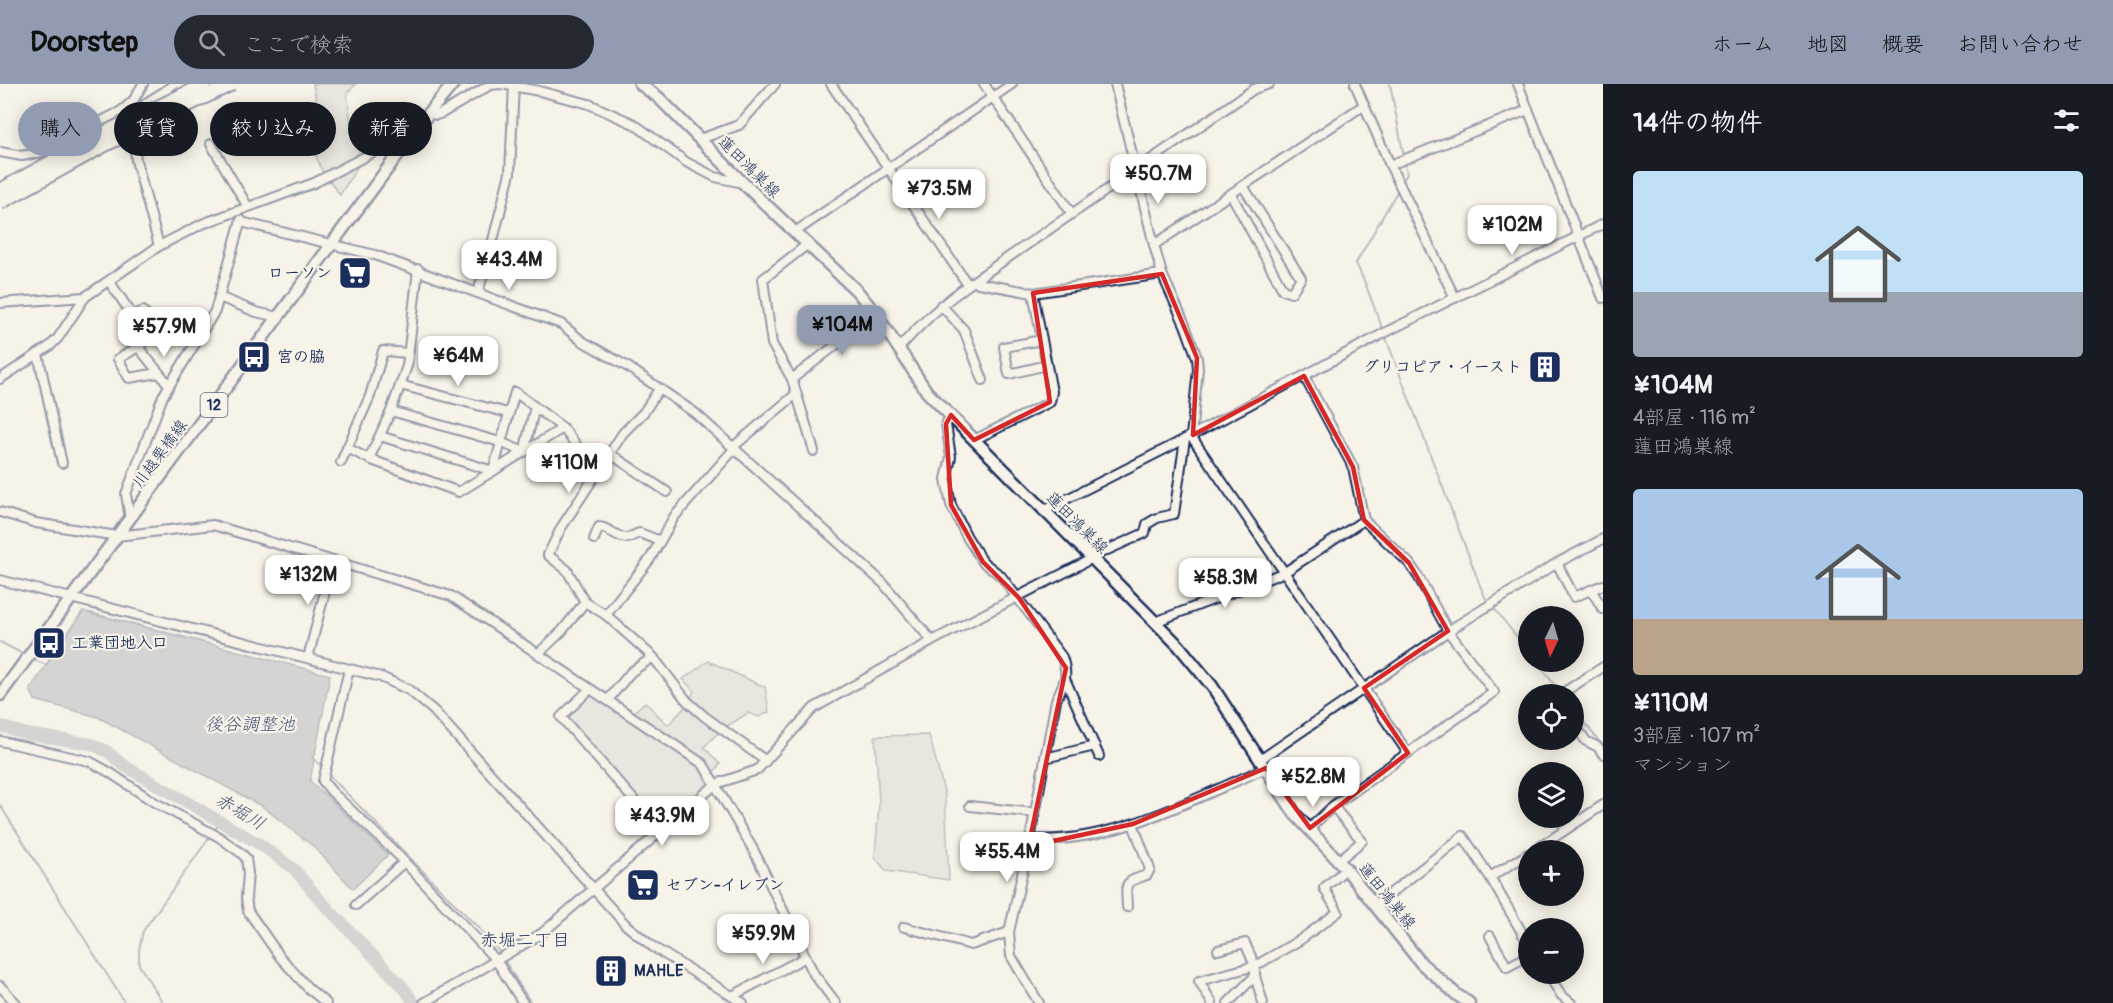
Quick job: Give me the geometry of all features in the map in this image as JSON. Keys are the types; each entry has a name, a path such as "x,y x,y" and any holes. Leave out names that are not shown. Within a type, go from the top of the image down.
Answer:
{"highway":[{"path":"0,190 102,134 205,84"},
{"path":"0,203 107,144 232,84"}],"main road":[{"name":"川越栗橋線","path":"432,108 447,84"},
{"name":"川越栗橋線","path":"432,109 453,84"},
{"name":"蓮田鴻巣線","path":"640,84 659,98 743,183 857,291 876,314 927,392 1091,560 1179,646 1212,686 1295,814 1342,865 1422,963 1469,1003"},
{"name":"川越栗橋線","path":"0,695 397,156"}],"street":[{"path":"0,152 22,156 42,152 121,111 133,101 143,84"},
{"path":"159,246 136,160 132,135 139,109 168,91 173,84"},
{"path":"700,139 739,125 775,84"},
{"path":"831,84 970,283 1033,293 1162,274"},
{"path":"984,84 1072,214"},
{"path":"795,232 1012,84"},
{"path":"424,1003 436,1000 496,960 541,934 716,784 757,771 814,708 932,641 1019,598 1091,560 1096,555 1145,533 1147,524 1157,518 1174,514 1188,437 1198,369 1197,358 1162,274 1115,84"},
{"path":"899,348 919,325 970,283 1254,89 1269,84"},
{"path":"1355,84 1390,165 1455,298"},
{"path":"1518,84 1603,298"},
{"path":"432,114 442,113 489,85 514,85 589,104 634,124 686,162 715,177 743,183"},
{"path":"478,292 510,173 514,85"},
{"path":"1154,245 1364,105"},
{"path":"1390,165 1528,110"},
{"path":"218,156 248,207"},
{"path":"0,379 58,338 85,297 159,246 202,224 314,183 366,156"},
{"path":"1231,194 1282,290 1292,293 1301,278 1243,186"},
{"path":"130,519 126,494 163,396 214,311 242,222 240,211"},
{"path":"242,222 375,255 418,269 561,324 582,341 628,367 695,413 883,583 932,641"},
{"path":"1043,511 1392,329 1603,224"},
{"path":"808,244 763,279 772,344 792,379 814,451"},
{"path":"369,459 391,411 407,366 418,269"},
{"path":"108,281 133,316 143,311 157,330 138,347 118,359 129,378 159,373"},
{"path":"974,440 1050,402 1052,392 1033,293"},
{"path":"0,303 85,297"},
{"path":"219,297 256,312 278,317"},
{"path":"941,305 964,330 982,380"},
{"path":"792,379 876,314"},
{"path":"1042,340 1004,347 1009,374 1047,365"},
{"path":"138,347 169,385"},
{"path":"341,462 370,396 384,351 408,353"},
{"path":"38,354 62,464"},
{"path":"1304,376 1353,467 1364,520 1409,563 1448,631 1494,692 1333,806 1310,828"},
{"path":"400,385 508,413"},
{"path":"659,389 644,412 623,433 609,453 561,528 548,555 567,570 585,602 606,615 653,657 687,701 766,761"},
{"path":"493,471 515,392 563,428 580,450 601,465"},
{"path":"606,615 650,559 674,517 734,448 796,394"},
{"path":"524,452 536,407"},
{"path":"391,411 500,442 524,452"},
{"path":"951,415 946,424 951,457 946,479 951,505 983,562 1001,576 1062,657 1066,668 1066,681 1099,756"},
{"path":"347,448 369,459 459,492 563,428"},
{"path":"380,436 493,471"},
{"path":"1188,437 1285,572 1408,753"},
{"path":"609,453 667,492"},
{"path":"0,512 36,523 117,536 213,525 451,596 703,764 754,850 817,979 836,1003"},
{"path":"1155,622 1285,572 1364,520"},
{"path":"594,539 599,527 603,527 624,538 640,532 660,541"},
{"path":"1030,839 1053,841 1098,834 1133,824 1263,764 1365,688 1448,631 1557,563 1603,539"},
{"path":"308,658 333,560"},
{"path":"1557,563 1574,597 1603,585"},
{"path":"0,580 381,677 403,687 420,699 450,729 592,889 637,935 742,1003"},
{"path":"1591,590 1603,609"},
{"path":"538,654 562,631 585,602"},
{"path":"608,700 631,672 653,657"},
{"path":"1577,684 1603,667"},
{"path":"349,669 323,781 404,862 496,960 523,1003"},
{"path":"1039,1003 1011,956 1009,932 1030,839 1056,700 1066,681"},
{"path":"591,689 561,717 661,831"},
{"path":"1584,738 1598,747 1603,754"},
{"path":"0,741 89,761 154,802 219,837 242,853 246,858 248,873 246,898 248,911 280,957 308,988 326,1003"},
{"path":"1045,758 1095,747"},
{"path":"1549,840 1603,805"},
{"path":"970,806 1035,813"},
{"path":"1212,1003 1199,981 1256,966 1300,940 1338,912 1323,888 1362,842 1333,806"},
{"path":"1127,907 1126,885 1128,881 1147,874 1150,869 1133,824"},
{"path":"1376,905 1463,836 1518,926"},
{"path":"1490,878 1518,860"},
{"path":"356,905 404,862"},
{"path":"904,927 971,945 1009,932"},
{"path":"1490,936 1507,967 1518,961"},
{"path":"1218,950 1245,943 1256,966 1255,976 1263,1003"},
{"path":"732,996 806,957"},
{"path":"1228,1003 1255,976"},
{"path":"1554,984 1561,995 1570,1003"},
{"path":"0,986 16,1003"}],"highlighted area":[{"path":"1162,274 1197,358 1193,435 1304,376 1353,467 1364,520 1409,563 1448,631 1364,688 1408,753 1310,828 1266,768 1133,824 1053,841 1030,839 1066,668 1019,598 983,562 951,505 946,424 951,415 974,440 1050,402 1033,293"}],"shaded area":[{"path":"313,84 356,84 347,93 348,156 361,156 362,160 340,195 322,171 316,156 336,156 336,102 317,102"},
{"path":"708,661 765,687 769,712 759,717 748,713 721,730 704,747 720,764 711,776 716,784 661,831 561,717 590,689 630,715 645,702 668,725 687,705 694,691 683,679"},
{"path":"929,735 945,795 949,880 886,871 875,857 879,803 875,736"}],"water":[{"name":"後谷調整池","path":"83,611 330,675 310,781 388,855 353,889 314,847 263,807 98,717 35,700 30,689"}],"waterway":[{"path":"1390,84 1404,157"},
{"path":"1402,182 1407,174 1405,162"},
{"path":"1398,190 1356,263 1488,603"},
{"path":"1493,607 1518,638"},
{"path":"32,659 46,665 83,611"},
{"path":"89,613 104,617"},
{"path":"109,618 124,622"},
{"path":"130,623 144,627"},
{"path":"150,629 165,632"},
{"path":"173,635 185,638"},
{"path":"0,642 25,655"},
{"path":"1545,672 1554,684"},
{"path":"1584,722 1603,746"},
{"name":"赤堀川","path":"0,726 27,734 91,744 108,752 123,765 261,845 294,869 319,899 404,988 414,1003"},
{"path":"312,757 323,768"},
{"path":"327,773 494,944 501,955"},
{"path":"0,805 125,1003"},
{"path":"163,1003 139,965 143,931 221,821"},
{"path":"504,960 531,1003"}],"place":[{"name":"ローソン","path":"355,273"},
{"name":"宮の脇","path":"254,357"},
{"name":"グリコピア・イースト","path":"1545,367"},
{"name":"工業団地入口","path":"49,643"},
{"name":"セブン-イレブン","path":"643,885"},
{"name":"MAHLE","path":"611,971"}],"district":[{"name":"赤堀二丁目","path":"525,940"}]}
